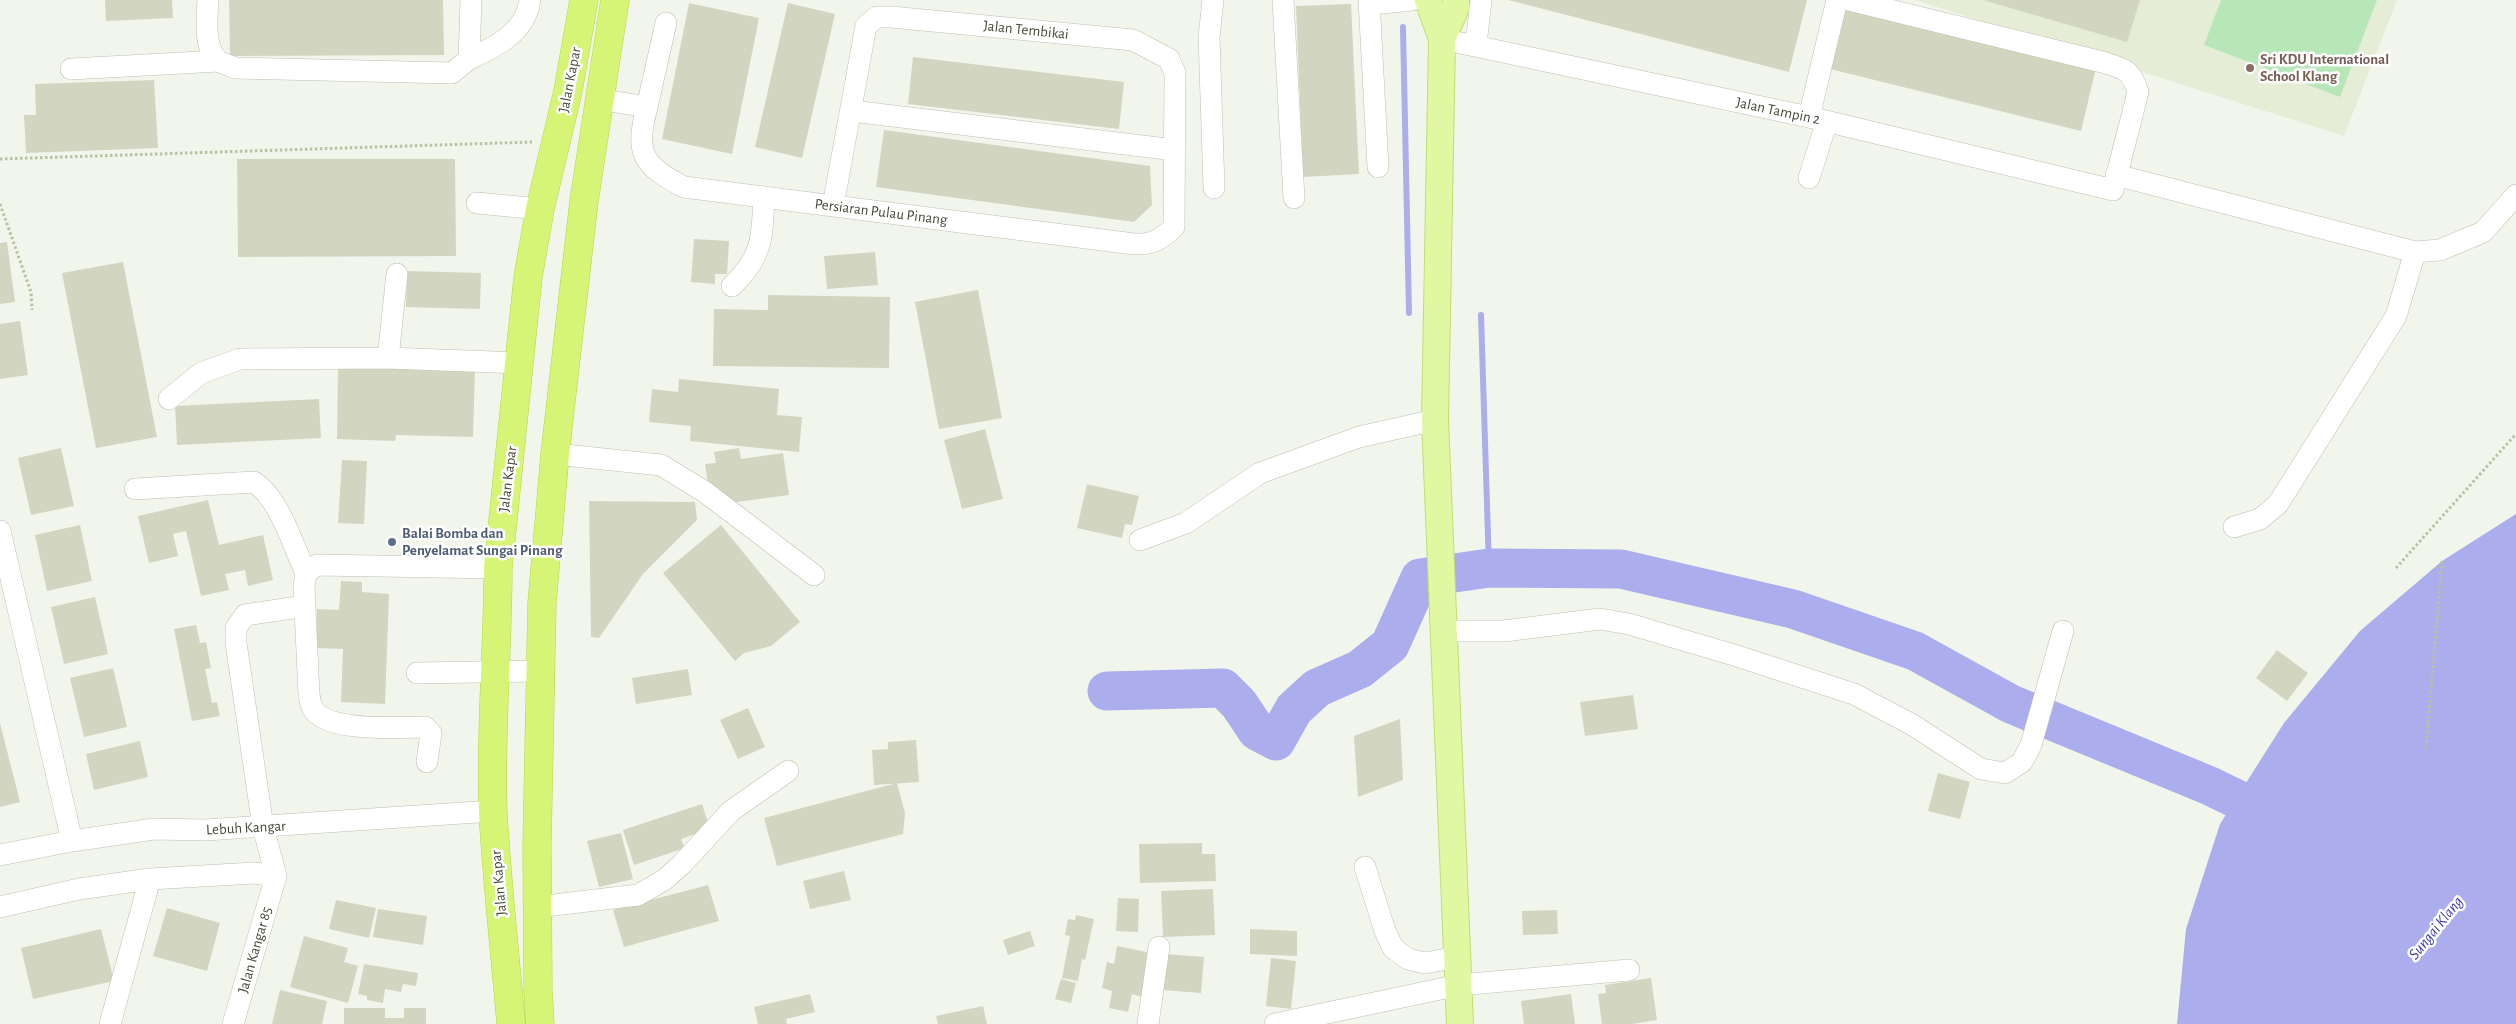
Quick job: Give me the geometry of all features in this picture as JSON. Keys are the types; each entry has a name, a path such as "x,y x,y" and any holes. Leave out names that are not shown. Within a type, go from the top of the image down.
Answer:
{"highway":[{"name":"Jalan Kapar","path":"511,1024 493,811 493,670 498,617 498,568 528,277 540,209 558,141 584,0"},
{"name":"Jalan Kapar","path":"540,1024 537,908 539,671 542,602 555,454 584,201 614,0"}],"main road":[{"path":"1428,0 1442,39 1435,420 1460,1024"},
{"path":"1442,39 1456,8 1456,0"}],"street":[{"path":"208,0 207,30 212,49 218,61"},
{"path":"469,59 472,0"},
{"path":"71,70 218,61 235,68 452,73 469,59 505,40 522,24 529,12 530,0"},
{"path":"1213,0 1209,37 1214,188"},
{"path":"1282,0 1294,198"},
{"path":"1369,0 1378,167"},
{"path":"1373,0 1382,4 1412,0"},
{"path":"1476,45 1481,0"},
{"path":"1809,178 1837,0"},
{"path":"1849,0 2102,62 2126,70 2134,78 2138,92 2114,182"},
{"name":"Jalan Tembikai","path":"852,111 866,26 877,18 891,17 1132,40 1169,59 1175,73 1175,150"},
{"name":"Persiaran Pulau Pinang","path":"666,23 640,134 641,148 652,168 684,187 1149,245 1162,238 1174,227 1175,150"},
{"name":"Jalan Tampin 2","path":"1442,39 2114,182 2416,252 2440,250 2483,232 2516,195"},
{"path":"598,99 647,107"},
{"path":"833,206 852,111 1175,150"},
{"path":"732,286 743,276 762,243 764,197"},
{"path":"477,203 540,209"},
{"path":"2234,528 2260,520 2278,504 2396,316 2416,252"},
{"path":"388,358 397,274"},
{"path":"169,399 201,373 240,359 388,358 520,363"},
{"path":"1140,540 1186,523 1260,473 1359,437 1435,420"},
{"path":"555,454 660,465 705,492 814,575"},
{"path":"135,489 254,482 265,489 276,503 306,573 305,606 309,695 312,708 322,716 338,724 425,728 431,733 427,762"},
{"path":"0,531 72,840"},
{"path":"306,573 317,565 498,568"},
{"path":"0,907 79,889 150,879 254,872 276,876 263,827 236,643 236,628 245,615 305,606"},
{"path":"1444,619 1504,631 1600,619 1628,624 1737,656 1854,694 1911,724 1982,769 2005,773 2022,762 2031,745 2063,630"},
{"path":"416,674 493,670 539,671"},
{"path":"537,908 638,895 664,880 682,864 731,811 788,771"},
{"name":"Lebuh Kangar","path":"0,855 72,840 154,829 205,830 263,827 493,811"},
{"path":"1365,867 1392,948 1408,959 1425,963 1458,957"},
{"name":"Jalan Kangar 85","path":"233,1024 276,876"},
{"path":"110,1024 150,879"},
{"path":"1148,1024 1159,948"},
{"path":"1275,1024 1459,985 1629,970"}],"path":[{"path":"0,159 558,141"},
{"path":"0,204 32,292 32,310"},
{"path":"2396,568 2516,434"},
{"path":"2426,748 2442,561"}],"shaded area":[{"name":"Sri KDU International School Klang","path":"1915,0 2397,0 2344,136"}],"green space":[{"path":"2221,0 2377,0 2340,97 2204,45"}],"water":[{"name":"Sungai Klang","path":"2516,514 2516,1024 2177,1024 2186,929 2220,824 2284,723 2360,631 2442,561"}],"building":[{"path":"105,0 172,0 173,18 106,21"},
{"path":"229,0 443,0 444,55 230,56"},
{"path":"1508,0 1807,0 1789,72"},
{"path":"1983,0 2140,0 2127,42"},
{"path":"689,3 759,18 732,154 662,139"},
{"path":"788,3 835,14 802,158 755,147"},
{"path":"1351,4 1359,174 1303,177 1296,6"},
{"path":"1837,5 2096,68 2081,131 1822,67"},
{"path":"913,57 1124,82 1119,129 908,104"},
{"path":"154,80 158,148 26,153 24,115 36,115 35,84"},
{"path":"884,130 1150,166 1152,205 1134,222 876,187"},
{"path":"237,159 455,159 456,256 238,257"},
{"path":"694,239 729,241 727,274 715,274 715,284 691,282"},
{"path":"7,242 15,302 0,304 0,243"},
{"path":"875,252 878,285 827,289 824,256"},
{"path":"123,262 157,437 96,448 62,273"},
{"path":"407,271 481,273 480,309 406,307"},
{"path":"978,290 1002,418 939,429 915,302"},
{"path":"768,295 890,297 889,368 713,366 714,309 768,310"},
{"path":"20,321 28,375 0,379 0,324"},
{"path":"338,365 475,369 473,437 396,435 395,441 337,439"},
{"path":"679,379 779,389 777,415 802,417 799,452 690,441 691,426 649,422 652,389 678,392"},
{"path":"319,399 321,438 177,445 175,406"},
{"path":"985,429 1003,499 962,509 944,440"},
{"path":"61,448 74,506 31,515 18,458"},
{"path":"739,448 741,459 783,453 789,495 729,503 709,491 705,464 716,463 714,452"},
{"path":"342,460 367,461 364,524 338,523"},
{"path":"1087,484 1139,496 1132,525 1125,524 1122,538 1077,528"},
{"path":"208,500 219,545 263,535 273,580 248,586 245,570 225,574 229,590 201,596 186,531 173,534 178,556 149,563 138,516"},
{"path":"589,501 695,502 697,520 643,574 599,638 591,637"},
{"path":"80,525 92,581 47,591 35,535"},
{"path":"721,525 800,622 771,646 744,653 735,661 663,573"},
{"path":"341,581 362,582 362,592 389,594 385,704 341,702 343,649 316,648 317,609 339,610"},
{"path":"95,597 108,654 64,664 51,607"},
{"path":"196,625 200,643 206,642 211,668 205,669 212,703 217,702 220,716 192,721 174,629"},
{"path":"2277,650 2308,673 2287,701 2256,678"},
{"path":"113,668 127,727 84,737 70,678"},
{"path":"688,669 692,695 636,704 632,678"},
{"path":"1633,695 1638,729 1585,736 1580,702"},
{"path":"748,708 765,747 738,759 720,720"},
{"path":"1400,719 1403,780 1358,797 1354,736"},
{"path":"0,723 20,802 0,807"},
{"path":"916,740 919,782 874,785 872,750 888,749 888,742"},
{"path":"140,741 148,777 94,790 86,754"},
{"path":"1938,773 1970,782 1960,819 1928,811"},
{"path":"897,783 905,813 903,834 777,866 764,818"},
{"path":"702,804 710,829 681,839 685,848 634,865 623,830"},
{"path":"621,833 633,879 599,887 587,841"},
{"path":"1202,843 1202,854 1215,854 1216,881 1140,883 1139,844"},
{"path":"844,871 851,900 810,909 803,881"},
{"path":"708,885 719,921 624,947 613,910"},
{"path":"1213,889 1215,935 1163,937 1161,891"},
{"path":"1118,898 1139,899 1138,932 1116,931"},
{"path":"336,900 376,908 369,938 329,929"},
{"path":"167,908 220,923 207,971 153,956"},
{"path":"378,909 427,916 423,945 373,937"},
{"path":"1557,910 1558,934 1523,935 1522,911"},
{"path":"1076,915 1094,919 1085,960 1082,959 1078,981 1062,978 1070,936 1065,935 1068,919 1075,920"},
{"path":"101,929 114,981 33,999 21,948"},
{"path":"1250,929 1297,931 1297,956 1250,954"},
{"path":"1030,931 1035,946 1008,955 1003,940"},
{"path":"304,936 348,948 344,962 358,966 348,1003 290,987"},
{"path":"1117,946 1151,953 1142,997 1132,994 1128,1012 1109,1008 1112,991 1102,988 1107,962 1114,964"},
{"path":"1165,954 1204,957 1201,993 1163,990"},
{"path":"1271,958 1296,961 1291,1009 1266,1006"},
{"path":"364,964 418,973 416,986 403,984 401,992 385,989 383,1003 367,1000 367,996 358,994"},
{"path":"1651,978 1657,1020 1632,1024 1602,1024 1598,994 1606,993 1605,985"},
{"path":"1061,979 1076,983 1071,1003 1055,999"},
{"path":"280,990 327,1001 322,1024 272,1024"},
{"path":"810,994 815,1012 786,1019 787,1024 758,1024 754,1007"},
{"path":"1571,994 1575,1024 1524,1024 1521,1001"},
{"path":"983,1006 987,1024 938,1024 936,1016"},
{"path":"344,1008 385,1008 385,1018 404,1018 404,1008 426,1008 426,1024 344,1024"}],"waterway":[{"path":"1403,27 1409,313"},
{"path":"1481,315 1489,568"},
{"path":"1107,691 1223,688 1239,704 1257,731 1276,741 1294,709 1317,688 1360,669 1390,645 1420,578 1489,568 1621,569 1793,609 1915,651 2011,704 2210,786 2284,822"}],"place":[{"name":"Sri KDU International School Klang","path":"2250,68"},
{"name":"Balai Bomba dan Penyelamat Sungai Pinang","path":"392,542"}]}
